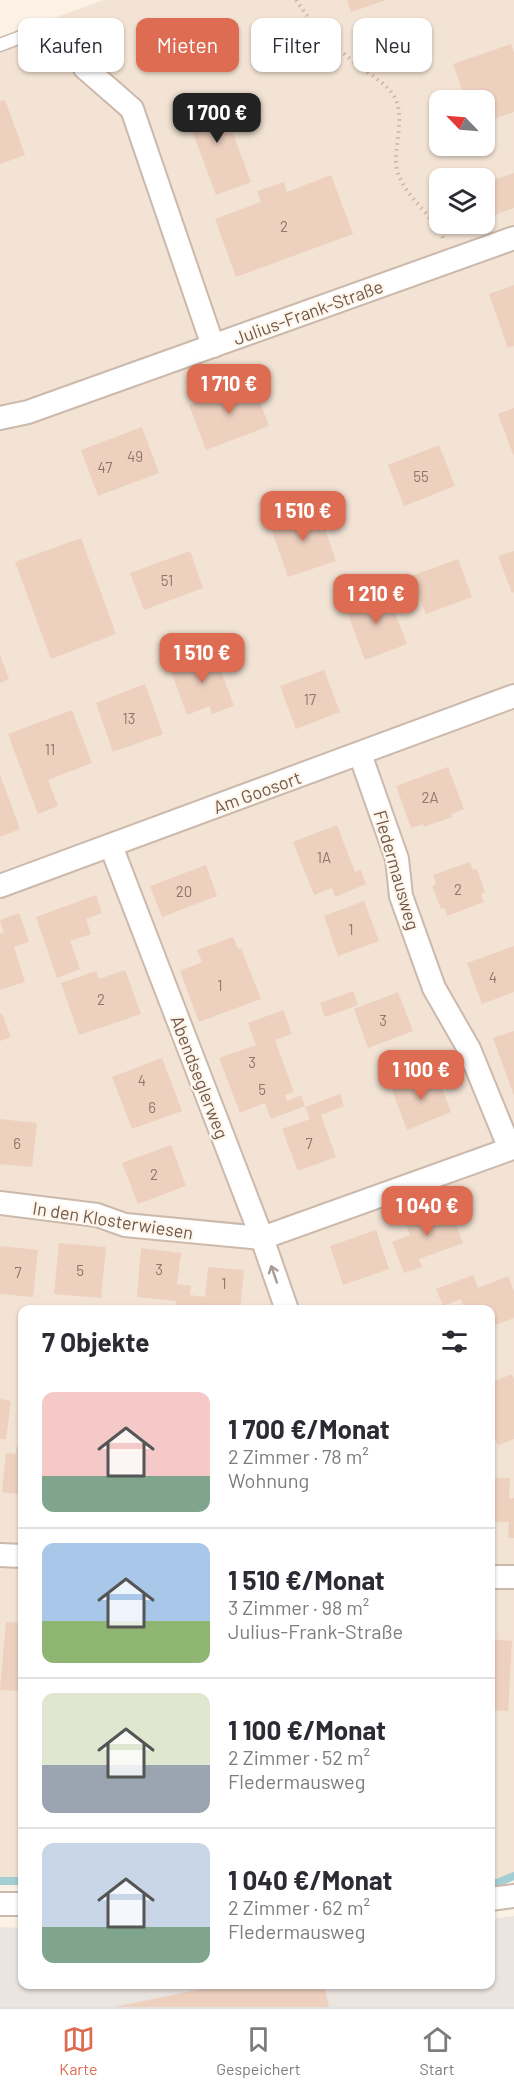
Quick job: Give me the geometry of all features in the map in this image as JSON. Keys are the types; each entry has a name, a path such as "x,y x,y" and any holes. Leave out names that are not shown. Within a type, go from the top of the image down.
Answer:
{"street":[{"path":"90,72 132,109 213,346"},
{"name":"Julius-Frank-Straße","path":"0,418 28,412 514,238"},
{"name":"Am Goosort","path":"0,886 514,696"},
{"name":"Fledermausweg","path":"262,1238 512,1155 469,1049 434,988 401,896 398,859 360,754"},
{"name":"Abendseglerweg","path":"111,846 262,1238 285,1305"},
{"name":"In den Klosterwiesen","path":"0,1203 97,1215 125,1225 262,1238"},
{"path":"0,1555 18,1556"},
{"path":"495,1577 514,1577"},
{"path":"495,1899 514,1897"},
{"path":"0,1904 18,1904"}],"lane":[{"path":"0,45 18,38"}],"path":[{"path":"296,0 327,39 392,93 399,117 398,171 413,199 437,225 452,260"}],"shaded area":[{"path":"104,0 514,0 514,1876 495,1883 495,1305 18,1305 18,1881 0,1881 0,38 18,31 18,72 124,72 124,18 55,18"},
{"path":"514,1916 514,2007 0,2007 0,1927 18,1928 18,1989 495,1989 495,1918"}],"building":[{"path":"347,0 386,0 351,12"},
{"path":"511,44 514,53 514,112 495,118 495,90 462,90 453,64"},
{"path":"218,93 251,182 216,195 183,106"},
{"path":"5,100 25,155 0,164 0,101"},
{"path":"514,173 514,208 495,215 495,179"},
{"path":"331,175 353,234 236,277 215,219 261,202 257,191 284,182 287,192"},
{"path":"514,285 514,346 508,348 489,294"},
{"path":"252,381 269,426 206,450 189,405"},
{"path":"514,408 514,457 498,414"},
{"path":"142,427 159,473 98,496 81,450"},
{"path":"439,445 455,486 404,506 388,465"},
{"path":"317,506 336,561 288,577 269,522"},
{"path":"81,538 116,634 51,659 15,562"},
{"path":"190,551 203,588 144,610 130,573"},
{"path":"514,551 514,592 512,593 498,556"},
{"path":"458,559 472,597 426,614 411,576"},
{"path":"386,590 407,644 365,660 345,606"},
{"path":"213,650 234,706 212,714 210,706 187,715 169,666"},
{"path":"0,655 9,679 0,683"},
{"path":"324,670 340,712 296,729 280,686"},
{"path":"145,684 163,734 113,752 96,703"},
{"path":"72,710 92,763 48,780 58,806 38,814 8,734"},
{"path":"448,767 464,809 451,814 452,817 424,827 423,824 411,828 396,786"},
{"path":"0,775 20,829 0,837"},
{"path":"337,825 355,872 361,870 366,884 335,897 332,888 314,895 293,842"},
{"path":"470,862 473,870 477,869 485,892 481,894 484,902 447,916 445,908 441,909 432,886 436,884 433,875"},
{"path":"206,865 217,896 162,917 150,886"},
{"path":"96,895 102,913 86,919 91,934 70,941 80,969 57,978 36,917"},
{"path":"364,901 379,941 338,956 324,916"},
{"path":"19,913 29,942 14,947 25,982 0,990 0,934 4,933 0,920"},
{"path":"233,937 238,949 241,948 261,999 199,1022 180,971 202,962 197,950"},
{"path":"514,946 514,992 482,1004 467,963"},
{"path":"125,970 141,1014 79,1035 61,983 96,971 99,979"},
{"path":"353,991 358,1005 325,1017 320,1003"},
{"path":"398,992 413,1031 368,1048 354,1009"},
{"path":"283,1010 292,1034 275,1040 294,1092 285,1095 287,1101 301,1095 305,1106 271,1119 265,1103 240,1113 219,1058 256,1045 248,1023"},
{"path":"0,1014 2,1014 11,1037 0,1041"},
{"path":"514,1031 514,1096 493,1038"},
{"path":"162,1058 182,1111 132,1129 112,1077"},
{"path":"436,1073 451,1112 407,1130 392,1090"},
{"path":"340,1094 344,1106 321,1115 336,1157 298,1171 282,1129 310,1119 305,1107"},
{"path":"0,1119 37,1123 32,1167 0,1164"},
{"path":"171,1145 186,1186 138,1204 122,1163"},
{"path":"448,1203 463,1243 419,1259 422,1267 404,1273 392,1242 410,1235 404,1219"},
{"path":"376,1230 389,1269 343,1285 330,1246"},
{"path":"59,1243 106,1247 101,1298 54,1294"},
{"path":"0,1246 38,1250 33,1297 0,1294"},
{"path":"141,1248 181,1253 177,1284 191,1286 190,1295 205,1297 208,1267 244,1270 240,1305 176,1305 176,1301 137,1297"},
{"path":"473,1275 478,1288 508,1276 514,1292 514,1318 495,1325 495,1305 463,1305 461,1299 443,1305 436,1289"},
{"path":"512,1374 514,1380 514,1439 498,1445 495,1439 495,1381"},
{"path":"0,1399 11,1401 6,1439 0,1439"},
{"path":"18,1446 18,1494 2,1492 6,1453 16,1454"},
{"path":"495,1478 510,1478 509,1498 514,1498 514,1538 508,1538 509,1522 495,1522"},
{"path":"6,1622 18,1623 18,1691 0,1690"},
{"path":"495,1639 512,1641 508,1711 495,1710"},
{"path":"202,1989 325,1989 329,2007 114,2007"}],"waterway":[{"path":"495,1883 514,1876"},
{"path":"0,1881 18,1881"}]}
